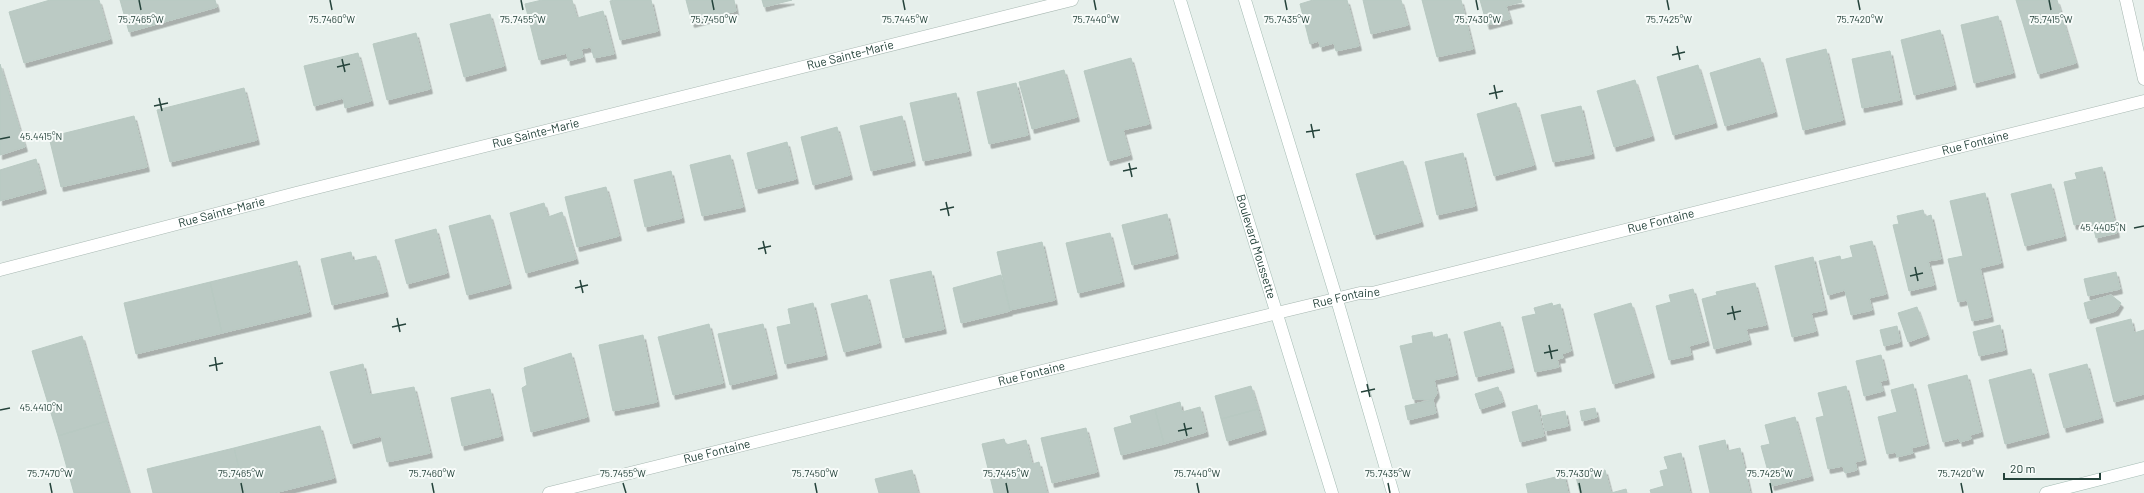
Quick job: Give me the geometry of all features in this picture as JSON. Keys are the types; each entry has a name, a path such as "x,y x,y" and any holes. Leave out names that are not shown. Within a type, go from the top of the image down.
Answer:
{"street":[{"name":"Rue Sainte-Marie","path":"0,270 296,193 1072,0"},
{"name":"Boulevard Moussette","path":"1180,0 1278,313 1332,493"},
{"path":"1245,0 1337,300 1393,493"},
{"path":"2126,0 2144,79"},
{"name":"Rue Fontaine","path":"549,493 2144,101"},
{"path":"2046,493 2144,468"}],"building":[{"path":"50,0 99,0 110,39 24,63 9,12"},
{"path":"120,0 215,0 217,7 129,32"},
{"path":"542,0 572,0 577,18 603,11 614,54 594,58 591,47 581,49 583,57 568,61 567,53 539,60 525,4"},
{"path":"651,0 658,31 620,40 610,1"},
{"path":"686,0 734,0 736,11 692,23"},
{"path":"762,0 792,0 764,7"},
{"path":"1313,0 1347,0 1359,46 1336,51 1334,43 1320,47 1319,41 1310,44 1300,4"},
{"path":"1363,0 1401,0 1408,25 1371,34"},
{"path":"1422,0 1461,0 1473,49 1437,57"},
{"path":"1480,0 1521,0 1522,2 1506,6 1510,19 1487,25"},
{"path":"2016,0 2057,0 2076,63 2038,74"},
{"path":"490,14 504,66 464,77 450,24"},
{"path":"1998,16 2013,73 1974,83 1961,25"},
{"path":"1940,30 1954,85 1914,95 1901,40"},
{"path":"416,33 430,89 387,100 373,44"},
{"path":"1826,49 1843,120 1803,130 1786,59"},
{"path":"1890,51 1900,100 1862,108 1852,59"},
{"path":"358,53 371,101 345,108 343,98 314,106 304,66"},
{"path":"1131,58 1149,124 1123,130 1130,155 1108,161 1084,71"},
{"path":"1760,58 1775,112 1725,126 1710,73"},
{"path":"0,64 25,147 0,155"},
{"path":"1698,65 1715,123 1673,135 1657,77"},
{"path":"1064,70 1077,117 1032,129 1019,82"},
{"path":"1635,80 1652,136 1614,147 1597,91"},
{"path":"1016,83 1028,135 989,144 977,92"},
{"path":"244,88 257,140 170,162 157,110"},
{"path":"956,93 969,151 923,161 910,103"},
{"path":"1516,103 1534,165 1494,176 1477,114"},
{"path":"1581,106 1592,154 1553,162 1541,115"},
{"path":"134,116 147,167 61,187 49,137"},
{"path":"902,116 913,161 871,171 860,126"},
{"path":"837,127 850,175 813,185 801,137"},
{"path":"787,142 796,179 756,189 747,153"},
{"path":"1463,153 1475,206 1437,215 1425,162"},
{"path":"730,155 743,207 702,216 690,165"},
{"path":"36,159 44,189 0,201 0,170"},
{"path":"1403,161 1421,222 1374,235 1356,174"},
{"path":"2102,167 2117,233 2096,238 2092,221 2074,225 2064,182 2077,179 2075,173"},
{"path":"671,171 682,218 645,227 634,180"},
{"path":"2051,184 2064,236 2025,246 2011,194"},
{"path":"606,187 619,236 577,247 565,197"},
{"path":"1985,193 2001,263 1980,268 1991,317 1972,321 1967,300 1958,302 1948,259 1963,256 1950,201"},
{"path":"544,203 548,217 562,212 576,259 526,273 510,213"},
{"path":"1923,210 1925,217 1931,215 1941,259 1928,261 1934,285 1909,291 1893,225 1899,224 1897,216"},
{"path":"1167,214 1176,254 1132,265 1122,225"},
{"path":"490,215 509,284 467,295 449,226"},
{"path":"436,229 447,273 407,284 395,240"},
{"path":"1110,233 1122,282 1078,293 1066,243"},
{"path":"1872,241 1886,294 1869,298 1872,310 1851,315 1845,290 1828,295 1819,261 1840,256 1841,260 1853,257 1850,246"},
{"path":"1042,242 1055,300 1010,310 997,252"},
{"path":"351,252 353,261 376,256 386,292 332,305 321,259"},
{"path":"1813,257 1825,310 1811,313 1816,331 1792,337 1775,266"},
{"path":"297,261 309,312 222,333 210,282"},
{"path":"931,271 944,329 903,338 890,280"},
{"path":"2116,272 2120,289 2088,296 2084,279"},
{"path":"1001,275 1010,311 961,323 953,288"},
{"path":"210,282 222,333 136,354 124,303"},
{"path":"1755,283 1766,325 1746,329 1749,340 1714,349 1702,299 1717,295 1716,292"},
{"path":"1693,289 1707,341 1689,346 1691,355 1669,360 1656,306 1671,302 1669,295"},
{"path":"867,295 879,343 844,352 831,304"},
{"path":"2111,295 2121,303 2116,311 2088,319 2084,303"},
{"path":"813,303 825,355 785,364 777,327 791,324 788,309"},
{"path":"1552,303 1553,306 1560,304 1571,351 1562,354 1563,358 1557,359 1559,367 1535,372 1522,317 1536,314 1534,308"},
{"path":"1631,303 1652,373 1613,384 1594,314"},
{"path":"1917,307 1927,335 1908,342 1898,313"},
{"path":"2131,319 2134,333 2144,330 2144,394 2114,402 2096,328"},
{"path":"1500,322 1512,368 1476,377 1464,332"},
{"path":"709,324 723,383 673,395 658,337"},
{"path":"763,324 775,374 730,385 718,334"},
{"path":"2000,325 2005,350 1979,356 1973,332"},
{"path":"1897,326 1900,342 1884,346 1880,330"},
{"path":"1432,332 1433,338 1447,334 1456,375 1434,380 1437,393 1433,400 1413,399 1400,346 1413,343 1412,336"},
{"path":"643,335 657,402 613,411 599,345"},
{"path":"82,336 107,421 58,436 32,351"},
{"path":"571,353 587,417 531,432 522,388 527,385 524,368"},
{"path":"1881,355 1887,380 1880,381 1883,391 1864,396 1856,361"},
{"path":"363,364 370,395 414,387 430,453 387,462 381,436 351,444 330,372"},
{"path":"2087,364 2101,418 2064,428 2049,374"},
{"path":"2031,369 2047,433 2005,444 1989,380"},
{"path":"1967,375 1981,432 1970,435 1971,439 1960,442 1959,438 1943,442 1928,385"},
{"path":"1913,384 1927,444 1911,448 1913,453 1897,457 1896,452 1887,454 1878,417 1897,412 1891,390"},
{"path":"1251,386 1258,409 1221,419 1215,396"},
{"path":"1846,386 1864,460 1855,462 1857,470 1845,473 1843,466 1828,469 1816,418 1824,416 1818,393"},
{"path":"1498,387 1503,402 1480,409 1475,394"},
{"path":"490,389 501,436 462,446 451,398"},
{"path":"1433,400 1436,413 1408,420 1405,406"},
{"path":"1180,402 1182,412 1200,407 1206,432 1164,444 1155,409"},
{"path":"1537,405 1544,436 1520,442 1512,412"},
{"path":"1595,408 1597,417 1582,421 1580,411"},
{"path":"1155,409 1164,444 1121,455 1114,428 1132,423 1130,416"},
{"path":"1258,409 1264,430 1227,441 1221,419"},
{"path":"1565,411 1568,426 1545,431 1542,416"},
{"path":"1795,417 1811,476 1772,486 1761,446 1770,444 1765,425"},
{"path":"107,421 129,493 74,493 58,436"},
{"path":"320,426 334,478 274,493 245,493 234,448"},
{"path":"1086,428 1097,472 1052,483 1041,438"},
{"path":"1004,439 1006,445 1026,440 1032,464 1039,462 1047,493 994,493 982,444"},
{"path":"1725,440 1727,451 1740,448 1750,493 1710,493 1699,446"},
{"path":"234,448 245,493 153,493 147,469"},
{"path":"1681,453 1690,493 1651,493 1650,490 1664,486 1660,471 1668,469 1664,457"},
{"path":"912,470 918,493 879,493 875,479"},
{"path":"1605,470 1611,493 1580,493 1576,477"},
{"path":"1564,475 1568,493 1528,493 1526,484"},
{"path":"1626,489 1627,493 1611,493"}]}
